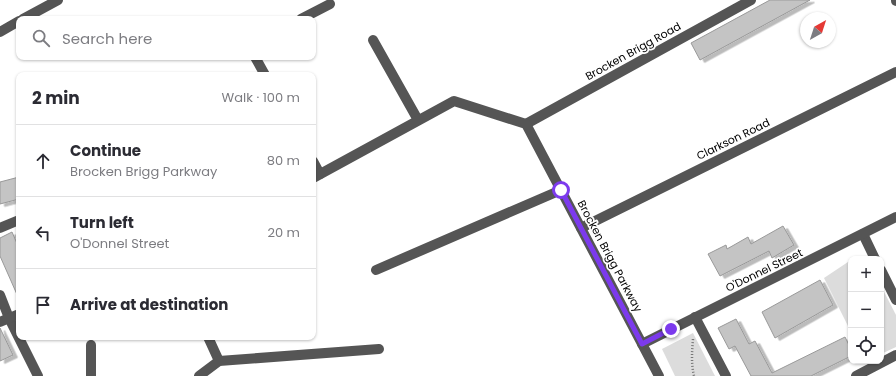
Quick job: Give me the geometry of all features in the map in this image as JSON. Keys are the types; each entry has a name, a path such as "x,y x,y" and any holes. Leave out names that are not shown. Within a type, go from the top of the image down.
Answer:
{"street":[{"path":"29,16 58,0"},
{"name":"Brocken Brigg Road","path":"526,124 751,0"},
{"path":"307,16 330,4"},
{"path":"0,32 16,23"},
{"path":"373,40 418,120"},
{"path":"257,60 263,72"},
{"name":"Clarkson Road","path":"581,228 896,72"},
{"path":"317,176 454,101 526,124"},
{"name":"Brocken Brigg Parkway","path":"526,124 660,376"},
{"path":"376,270 561,190"},
{"name":"O'Donnel Street","path":"642,344 896,217"},
{"path":"0,228 16,221"},
{"path":"863,234 874,256"},
{"path":"884,276 896,300"},
{"path":"0,295 5,320 16,339"},
{"path":"5,320 16,315"},
{"path":"695,317 726,376"},
{"path":"17,340 38,376"},
{"path":"209,340 219,361"},
{"path":"91,345 91,376"},
{"path":"199,376 219,361 379,348"},
{"path":"856,376 896,355"}],"path":[{"path":"694,376 691,353 695,317"}],"shaded area":[{"path":"848,262 848,326 824,278"},
{"path":"884,292 896,315 896,347 884,353"},
{"path":"693,333 715,376 675,376 662,349"}],"building":[{"path":"770,0 810,0 700,60 691,43"},
{"path":"16,178 16,200 0,204 0,182"},
{"path":"783,226 794,245 772,258 769,251 720,276 708,254 726,245 727,249 748,237 751,244"},
{"path":"12,232 16,241 16,292 0,256 0,238"},
{"path":"820,280 833,305 775,338 762,312"},
{"path":"736,319 749,344 755,341 772,373 845,337 848,343 848,358 811,376 751,376 735,346 729,349 718,328"},
{"path":"0,328 13,355 0,361"}],"route":[{"path":"561,190 642,344 671,329"}]}
